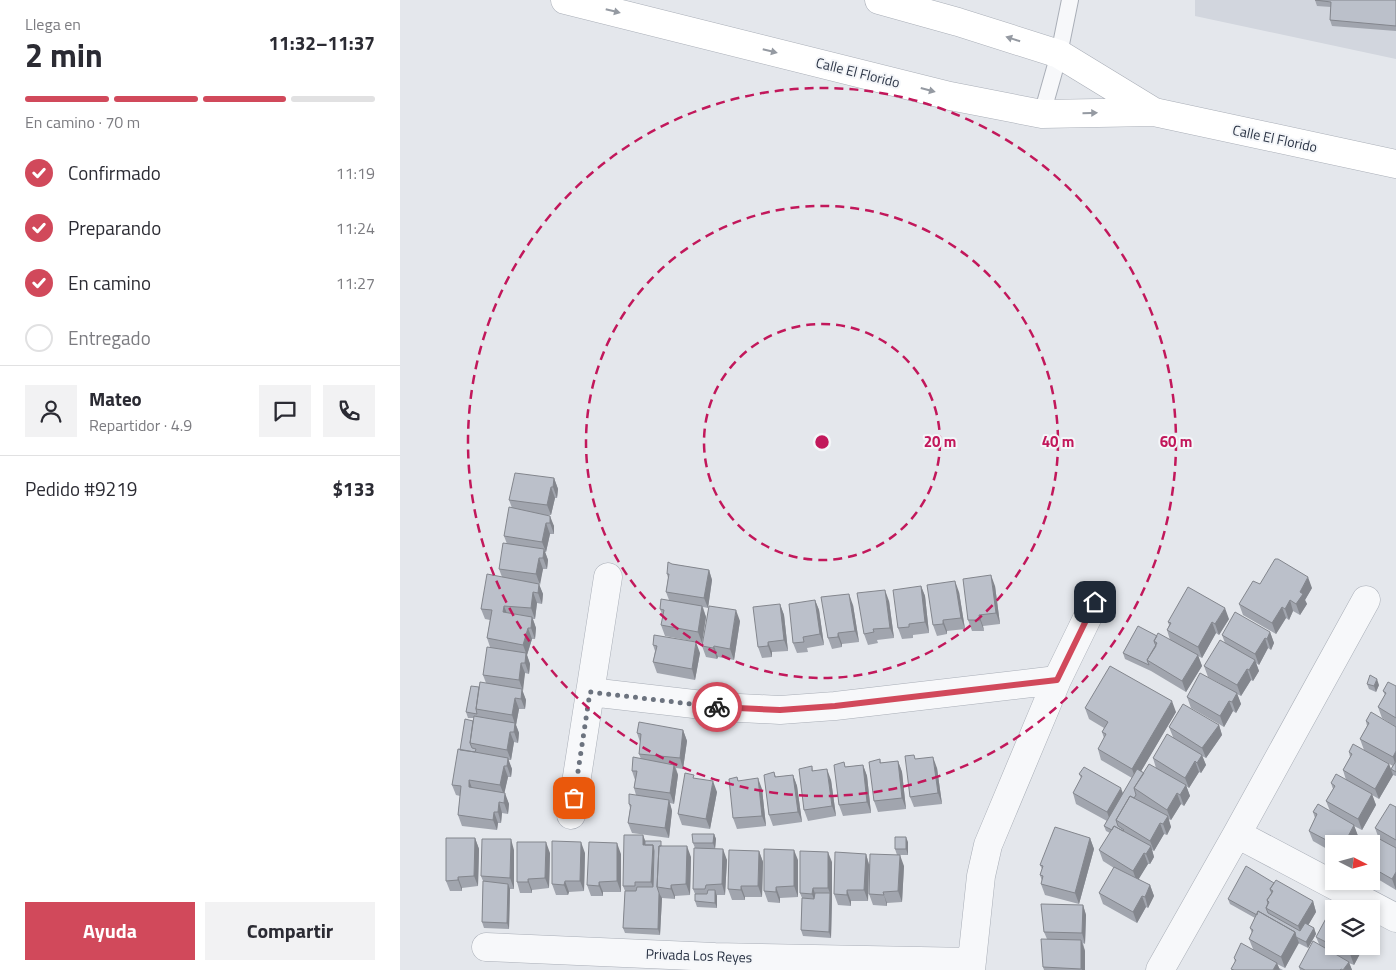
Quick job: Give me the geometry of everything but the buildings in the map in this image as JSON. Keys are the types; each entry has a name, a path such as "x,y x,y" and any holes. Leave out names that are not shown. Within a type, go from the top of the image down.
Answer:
{"main road":[{"name":"Calle El Florido","path":"565,0 950,96 1042,114 1154,112 1396,164"},
{"name":"Calle El Florido","path":"880,0 1059,54 1154,112"}],"street":[{"path":"571,815 608,576"},
{"path":"1160,970 1366,600"},
{"path":"972,966 981,876 988,845 1057,680 1095,602"},
{"path":"590,692 720,707 780,710 835,706 1057,680"},
{"path":"1237,834 1396,918"},
{"name":"Privada Los Reyes","path":"486,948 972,966"}],"lane":[{"path":"1042,114 1059,54 1070,0"}],"shaded area":[{"path":"1195,0 1396,0 1396,59 1195,16"}],"way so far":[{"path":"574,798 590,692 717,707"}],"route":[{"path":"717,707 780,710 835,706 1057,680 1095,602"}]}
